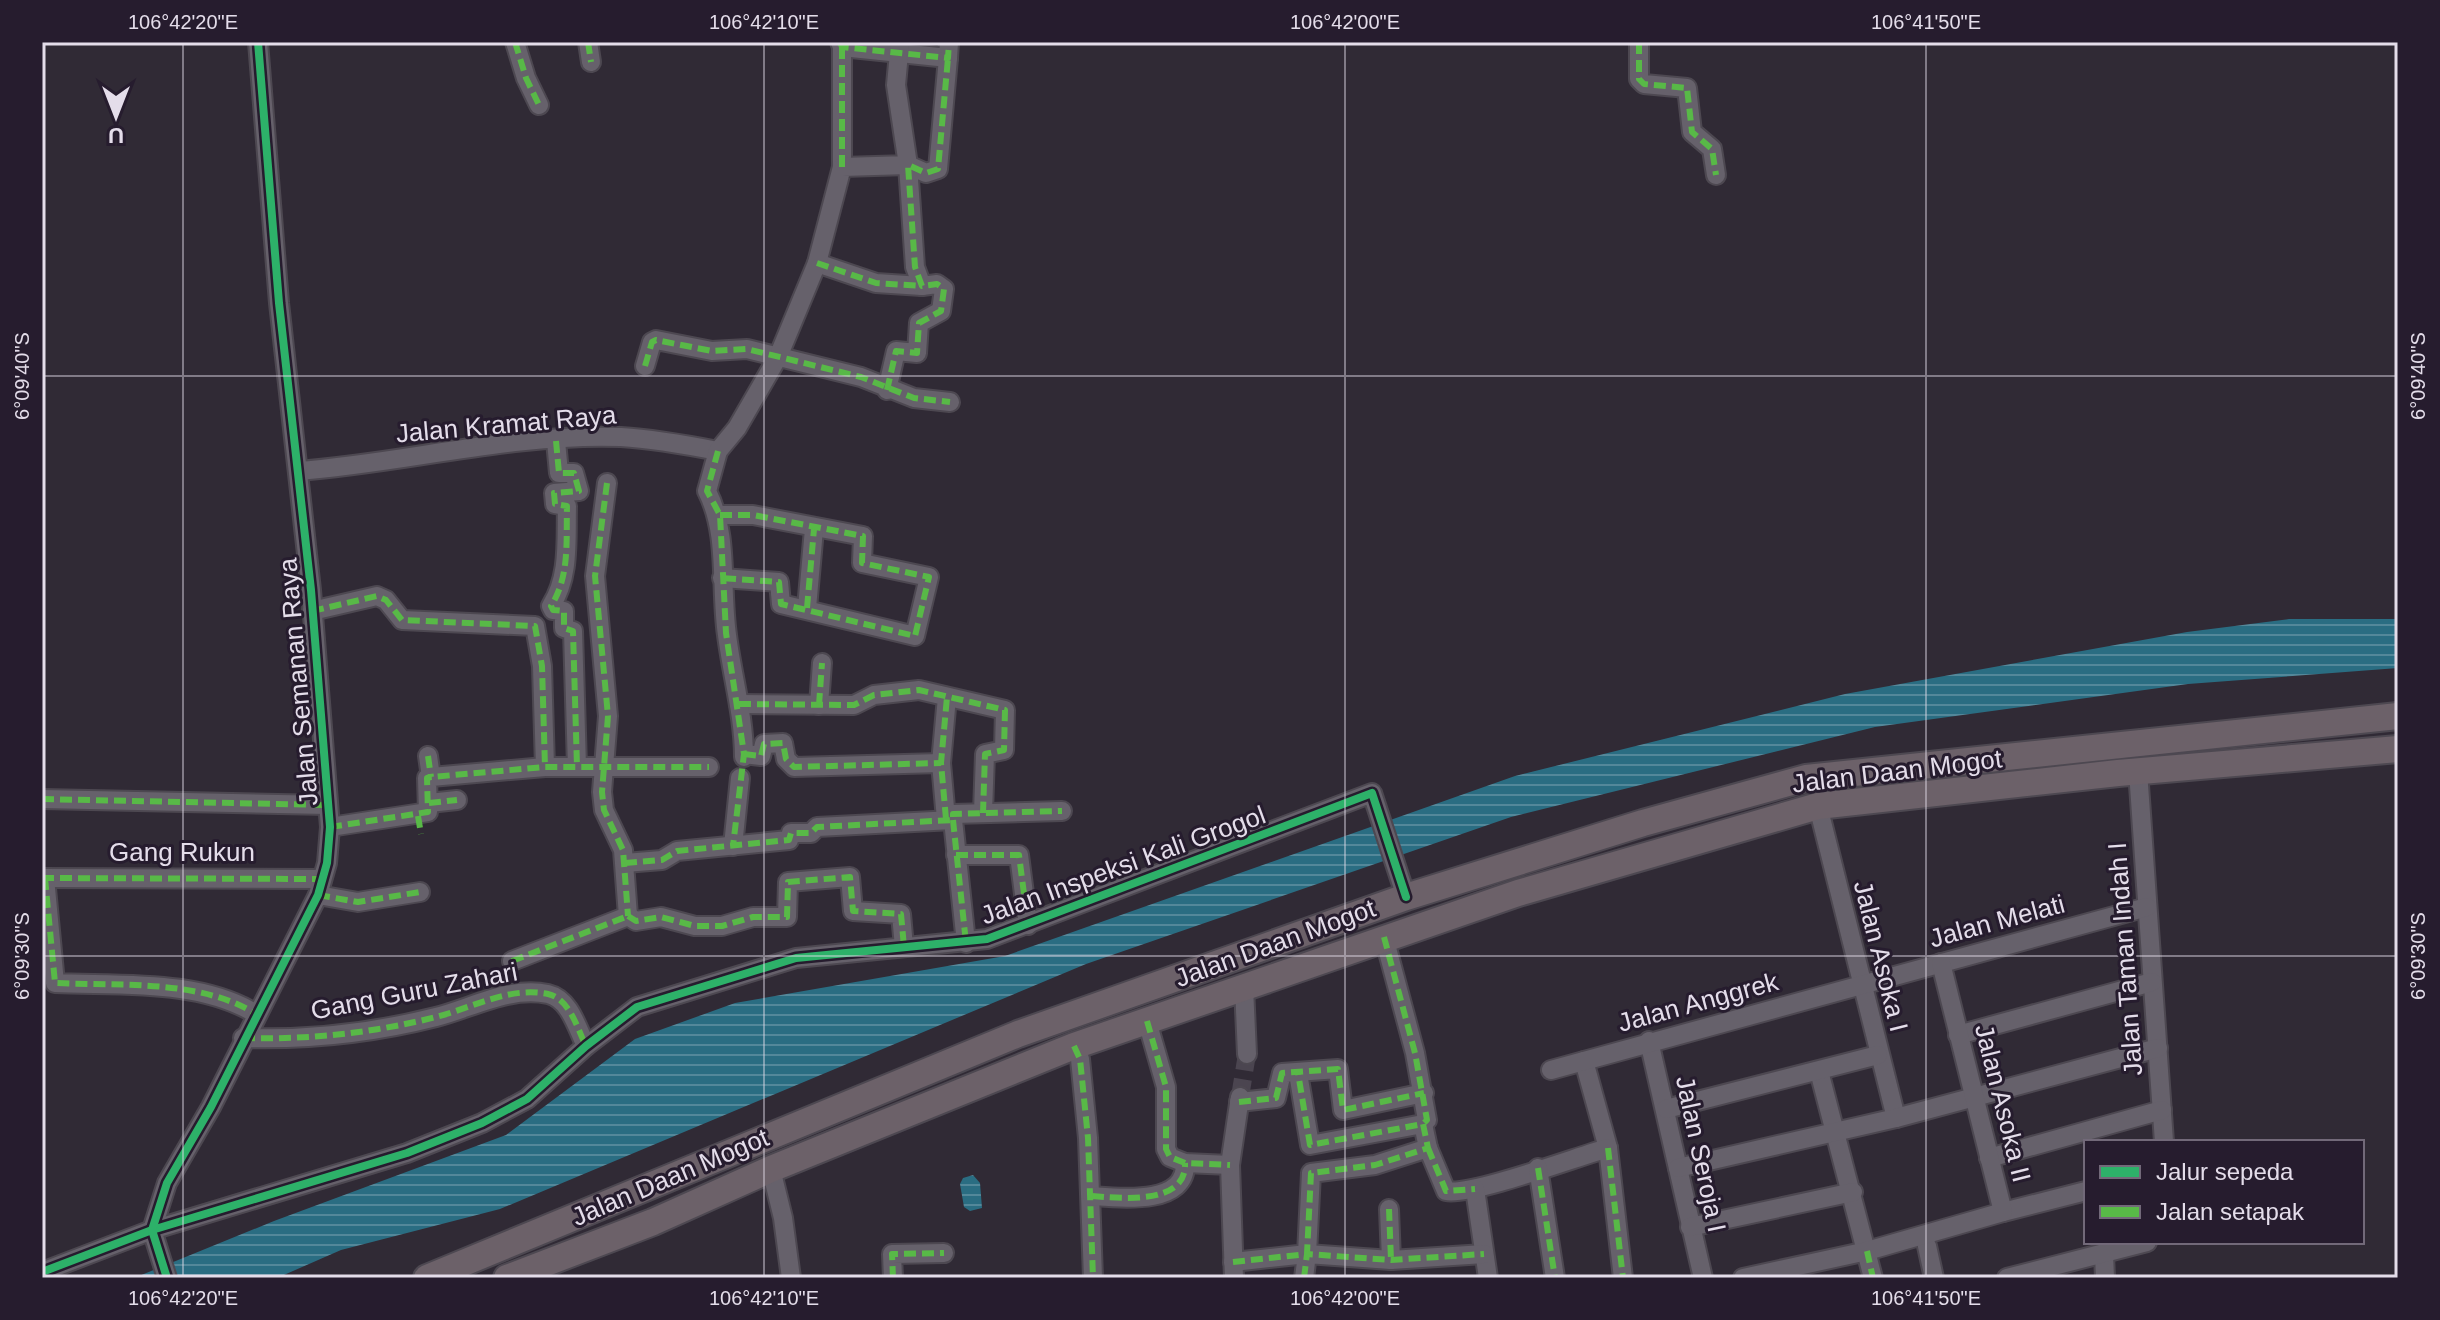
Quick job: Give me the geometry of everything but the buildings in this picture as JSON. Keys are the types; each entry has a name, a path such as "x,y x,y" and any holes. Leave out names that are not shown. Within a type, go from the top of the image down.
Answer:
{"highway":[{"name":"Jalan Daan Mogot","path":"427,1278 1018,1034 1404,892 1643,823 1806,778 2398,716"},
{"name":"Jalan Daan Mogot","path":"551,1270 632,1248 646,1238 653,1222 771,1169 1074,1046 1518,893 1818,806 2138,771 2398,749"},
{"path":"1018,1034 1020,1050 1030,1063"},
{"path":"983,1048 992,1059 997,1075"},
{"path":"517,1277 551,1270 563,1242 693,1178 703,1166"}],"street":[{"name":"Jalan Semanan Raya","path":"152,1230 167,1183 211,1107 320,887 330,827 312,611 278,289 258,42"},
{"path":"515,42 526,78 539,105"},
{"path":"588,42 591,62"},
{"path":"1639,42 1639,79 1644,84 1687,88 1692,132 1712,149 1716,175"},
{"path":"842,167 908,165 926,173 938,169 949,50 841,45 842,167 817,263 778,357 737,428 718,451 707,491 720,515 726,633 739,704 744,755 761,756 764,744 783,743 786,759 794,767 941,763"},
{"path":"900,48 896,85 908,165 915,267 922,286"},
{"path":"817,263 876,283 937,284 944,289 941,311 919,323 917,353 896,351 887,390"},
{"path":"645,366 652,342 656,340 712,351 747,349 861,377 887,390 914,398 950,402"},
{"name":"Jalan Kramat Raya","path":"298,471 351,467 463,449 621,437 718,451"},
{"path":"556,441 559,473 574,473 579,491 554,493 555,504 567,506 566,555 563,588 551,606 553,610 564,611 564,628 573,631 577,767"},
{"path":"607,483 595,576 608,716 604,810 623,850 628,916"},
{"path":"720,515 753,515 863,536 862,563 929,577 915,636 825,617 807,608 781,604 779,582 722,578"},
{"path":"807,608 814,529"},
{"path":"312,611 377,596 386,600 402,620 535,626 542,666 545,767"},
{"path":"819,705 822,663"},
{"path":"739,704 854,705 874,695 919,690 1007,713 1004,750 985,754 983,813"},
{"path":"947,697 941,763 966,943"},
{"path":"428,756 431,777"},
{"path":"423,817 427,778 431,777 545,767 709,767"},
{"name":"Jalan Taman Indah I","path":"2138,771 2164,1140"},
{"path":"733,846 740,778"},
{"name":"Jalan Inspeksi Kali Grogol","path":"42,1272 152,1230 407,1153 482,1123 527,1099 586,1046 637,1007 796,958 966,943 1028,925 1372,796 1404,892"},
{"path":"42,799 328,805"},
{"path":"330,827 423,817 457,800"},
{"name":"Jalan Asoka I","path":"1818,806 1860,985 1896,1118"},
{"path":"625,863 662,860 677,851 789,840 791,833 811,833 817,827 949,819 953,814 1062,811"},
{"path":"956,855 1019,855 1028,925"},
{"path":"628,916 636,921 661,917 695,926 722,926 753,917 787,917 788,882 850,877 853,911 901,914 904,947"},
{"path":"43,878 55,983 143,986 213,995 256,1014"},
{"name":"Gang Rukun","path":"43,878 320,887 358,902 420,892"},
{"name":"Jalan Melati","path":"1860,985 2147,907"},
{"path":"512,961 628,916"},
{"path":"1298,1073 1310,1145 1423,1124 1427,1120 1424,1093 1384,937"},
{"name":"Jalan Asoka II","path":"1743,1278 1867,1251 2003,1212 1941,963"},
{"path":"1958,1035 2152,982"},
{"name":"Jalan Anggrek","path":"1551,1070 1860,985"},
{"path":"1244,987 1247,1054"},
{"name":"Gang Guru Zahari","path":"243,1038 310,1039 436,1017 502,995 548,994 564,1001 586,1046"},
{"path":"1147,1021 1166,1087 1166,1149 1170,1157 1185,1163 1230,1165"},
{"name":"Jalan Seroja I","path":"1649,1041 1703,1278"},
{"path":"1074,1046 1080,1059 1092,1196 1093,1278"},
{"path":"1678,1168 1896,1118 2158,1048"},
{"path":"1666,1109 1878,1055"},
{"path":"1584,1061 1608,1148 1623,1278"},
{"path":"1424,1093 1343,1110 1338,1069 1282,1073 1276,1098 1239,1100 1230,1165 1233,1270 1307,1254 1391,1260 1484,1254"},
{"path":"1819,1071 1873,1278"},
{"path":"1989,1158 2162,1110"},
{"path":"1423,1124 1428,1148 1446,1191 1475,1189 1608,1148"},
{"path":"1304,1278 1311,1173 1375,1165 1428,1148"},
{"path":"1092,1196 1137,1199 1156,1195 1172,1189 1186,1170 1185,1163"},
{"path":"1538,1168 1555,1278"},
{"path":"771,1169 783,1218 791,1278"},
{"path":"1475,1189 1488,1278"},
{"path":"1690,1227 1853,1192"},
{"path":"2003,1212 2084,1192"},
{"path":"1389,1209 1391,1260"},
{"path":"152,1230 164,1271"},
{"path":"2007,1278 2140,1244"},
{"path":"1927,1246 1934,1278"},
{"path":"893,1278 892,1254 944,1253"},
{"path":"2104,1254 2105,1278"}],"water":[{"path":"2289,619 2398,619 2398,668 2188,684 1875,727 1511,817 1086,964 500,1209 341,1250 277,1278 134,1278 274,1221 506,1135 635,1039 735,1003 1005,956 1515,776 1845,694 2187,632"},
{"path":"973,1175 980,1183 982,1208 970,1211 964,1207 960,1184 963,1178"}],"tunnel":[{"path":"1240,1097 1247,1054"}],"marked path":[{"path":"515,42 526,78 539,105"},
{"path":"588,42 591,62"},
{"path":"840,42 842,47 948,58 949,42"},
{"path":"1639,42 1639,79 1644,84 1687,88 1692,132 1712,149 1716,175"},
{"path":"842,47 842,167"},
{"path":"887,390 896,351 917,353 919,323 941,311 944,289 937,284 922,286 915,267 908,165 926,173 938,169 948,58"},
{"path":"817,263 876,283 922,286"},
{"path":"645,366 652,342 656,340 712,351 747,349 861,377 914,398 950,402"},
{"path":"556,441 559,473 574,473 579,491 554,493 555,504 567,506 567,545 561,583 551,606 553,610 564,611 564,628 573,631 577,767"},
{"path":"718,451 707,491 720,515 726,633 744,754 733,846"},
{"path":"607,483 595,576 608,716 602,792 604,810 623,850 628,916"},
{"path":"720,515 753,515 863,536 862,563 929,577 915,636 781,604 779,582 722,578"},
{"path":"807,608 814,529"},
{"path":"312,611 377,596 386,600 402,620 535,626 542,666 545,767"},
{"path":"819,705 822,663"},
{"path":"739,704 854,705 874,695 919,690 1005,710 1004,750 985,754 983,813"},
{"path":"946,819 941,763 947,697"},
{"path":"744,754 761,756 764,744 783,743 786,759 794,767 941,763"},
{"path":"428,756 431,777"},
{"path":"330,827 428,812 427,778 431,777 545,767 709,767"},
{"path":"42,799 328,805"},
{"path":"429,803 457,800"},
{"path":"625,863 662,860 677,851 789,840 791,833 811,833 817,827 953,820 953,814 1062,811"},
{"path":"418,816 421,834"},
{"path":"953,820 966,943"},
{"path":"956,855 1019,855 1028,925"},
{"path":"628,916 636,921 661,917 695,926 722,926 753,917 787,917 788,882 850,877 853,911 901,914 904,947"},
{"path":"42,878 322,879"},
{"path":"45,878 55,983 158,986 185,990 234,1003 256,1014"},
{"path":"318,895 358,902 420,892"},
{"path":"512,961 628,916"},
{"path":"1384,937 1415,1053 1427,1120 1423,1124"},
{"path":"243,1038 291,1038 364,1031 436,1017 505,995 533,992 548,994 562,1002 572,1015 586,1046"},
{"path":"1147,1021 1166,1087 1166,1149 1170,1157 1185,1163 1230,1165"},
{"path":"1074,1046 1080,1059 1088,1138 1093,1278"},
{"path":"1239,1102 1276,1098 1282,1073 1338,1069 1343,1110 1424,1093"},
{"path":"1233,1262 1307,1254 1311,1173 1375,1165 1428,1148 1423,1124 1310,1145 1298,1073"},
{"path":"1428,1148 1446,1191 1475,1189"},
{"path":"1608,1148 1623,1278"},
{"path":"1092,1196 1134,1198 1164,1193 1175,1187 1183,1177 1185,1163"},
{"path":"1538,1168 1555,1278"},
{"path":"1389,1209 1391,1260"},
{"path":"1867,1251 1873,1278"},
{"path":"893,1278 892,1254 944,1253"},
{"path":"1304,1278 1307,1254 1391,1260 1484,1254"}],"cycle path":[{"path":"167,1278 152,1230 167,1183 211,1107 318,895 327,863 330,827 311,590 279,303 258,42"},
{"path":"42,1272 152,1230 407,1153 482,1123 527,1099 586,1046 637,1007 796,958 987,939 1372,793 1406,897"}]}
